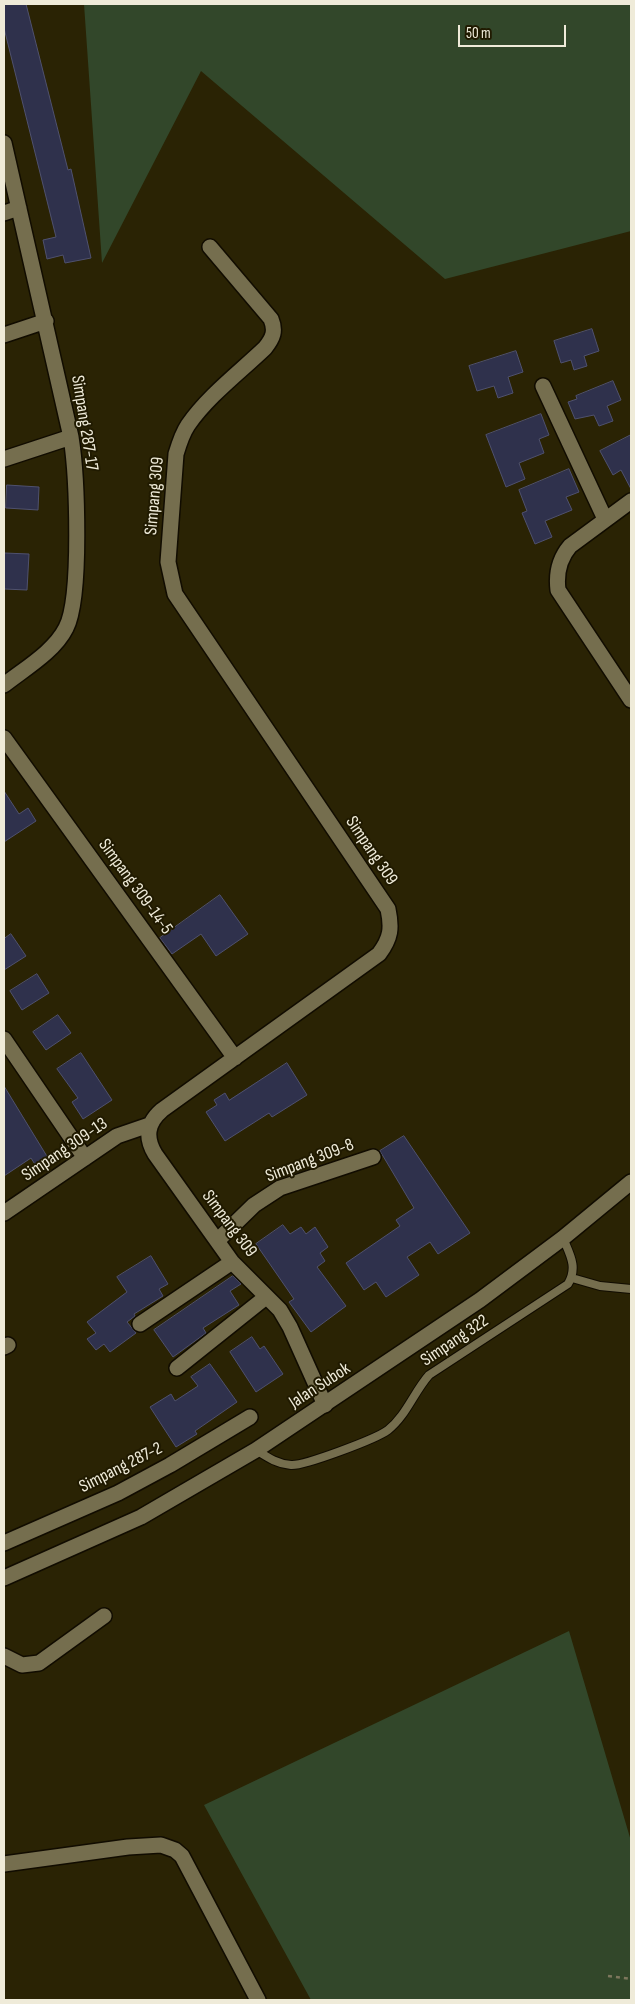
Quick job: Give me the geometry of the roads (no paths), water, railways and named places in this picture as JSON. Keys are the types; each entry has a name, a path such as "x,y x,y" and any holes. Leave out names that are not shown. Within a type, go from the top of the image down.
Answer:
{"street":[{"name":"Simpang 287-17","path":"4,143 71,437 74,456 75,564 74,600 70,617 60,638 37,660 4,685"},
{"path":"4,213 19,208"},
{"name":"Simpang 309","path":"210,247 271,319 275,328 272,338 265,348 199,411 187,426 181,438 176,464 168,562 170,578 175,594 388,909 391,926 389,941 380,954 162,1110 149,1125 148,1136 155,1154 232,1262 280,1310 290,1327 326,1405"},
{"path":"4,335 46,321"},
{"path":"543,386 605,520"},
{"path":"4,459 71,437"},
{"path":"631,501 570,546 563,554 556,579 558,590 631,700"},
{"name":"Simpang 309-14-5","path":"4,738 235,1058"},
{"path":"4,1039 9,1058 85,1158"},
{"name":"Simpang 309-13","path":"4,1213 117,1136 149,1125"},
{"name":"Simpang 309-8","path":"217,1241 254,1205 280,1188 373,1158"},
{"name":"Jalan Subok","path":"4,1578 142,1517 256,1450 326,1405 480,1300 563,1238 631,1182"},
{"path":"140,1324 232,1262"},
{"path":"177,1368 266,1297"},
{"name":"Simpang 287-2","path":"4,1542 118,1493 170,1465 250,1417"},
{"path":"4,1656 22,1665 39,1663 104,1616"},
{"path":"4,1864 128,1847 160,1845 175,1850 182,1856 258,2000"}],"lane":[{"path":"563,1238 574,1265 572,1278 600,1286 631,1289"},
{"name":"Simpang 322","path":"256,1450 282,1464 304,1465 387,1431 400,1419 419,1386 430,1375 568,1284 572,1278"}]}
